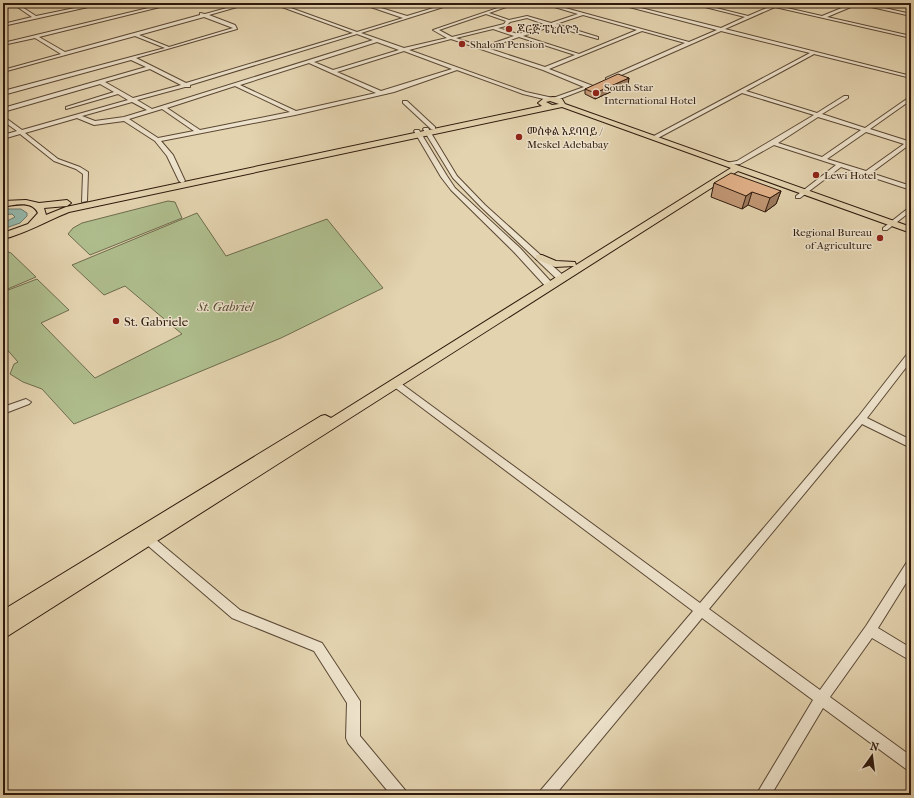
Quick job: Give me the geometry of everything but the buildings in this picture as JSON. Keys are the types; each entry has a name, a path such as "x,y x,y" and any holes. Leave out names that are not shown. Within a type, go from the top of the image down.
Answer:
{"main road":[{"path":"552,103 731,167"},
{"path":"3,236 24,230 38,220 66,210 552,103 654,138 731,167 911,239"},
{"path":"3,199 30,203 39,206 84,201 425,131"},
{"path":"559,276 572,264 731,167"},
{"path":"3,619 373,389 559,276 731,167"},
{"path":"801,195 893,223 911,230"},
{"path":"3,204 18,202"},
{"path":"38,220 42,213 39,206"},
{"path":"539,257 555,264 572,264"},
{"path":"3,632 150,541 396,384 547,283"}],"street":[{"path":"3,7 25,3"},
{"path":"3,25 104,3"},
{"path":"148,3 159,7"},
{"path":"3,44 174,3"},
{"path":"3,70 239,3"},
{"path":"203,14 248,3"},
{"path":"273,3 552,103 596,84"},
{"path":"361,3 404,16 454,3"},
{"path":"3,136 185,84 447,3"},
{"path":"516,3 435,30 450,38 545,69 589,87"},
{"path":"543,3 690,42"},
{"path":"549,3 690,42"},
{"path":"616,3 911,77"},
{"path":"691,3 748,17"},
{"path":"706,6 714,3"},
{"path":"603,81 781,3"},
{"path":"823,17 857,3 911,15"},
{"path":"17,5 36,18"},
{"path":"774,6 911,37"},
{"path":"485,13 509,21"},
{"path":"3,93 169,48 236,28 203,14"},
{"path":"483,48 582,14"},
{"path":"334,72 403,50 505,25 509,21 526,17 554,24 596,38"},
{"path":"492,27 579,55"},
{"path":"545,69 641,30"},
{"path":"133,34 169,48"},
{"path":"35,36 63,53"},
{"path":"77,116 94,123 126,119 150,110 375,40"},
{"path":"654,138 813,53"},
{"path":"131,58 192,88"},
{"path":"310,61 379,92"},
{"path":"3,110 150,68"},
{"path":"157,140 296,113 379,92 400,89 456,69"},
{"path":"101,82 150,110"},
{"path":"234,84 296,113"},
{"path":"199,90 205,93"},
{"path":"742,91 910,144"},
{"path":"68,108 119,92"},
{"path":"525,94 552,103"},
{"path":"731,167 773,143 846,97"},
{"path":"823,159 867,130 911,98"},
{"path":"20,131 77,116 131,99"},
{"path":"405,102 455,177 483,206 559,276"},
{"path":"163,106 199,132"},
{"path":"3,118 56,160 86,173 84,201"},
{"path":"126,119 157,140 170,155 182,181"},
{"path":"425,131 444,177 453,189 517,250 547,283"},
{"path":"773,143 911,188"},
{"path":"866,174 910,144"},
{"path":"801,195 840,165"},
{"path":"885,229 911,208"},
{"path":"546,795 909,361"},
{"path":"396,384 700,610 911,764"},
{"path":"3,411 26,402"},
{"path":"861,419 911,444"},
{"path":"150,541 236,614 318,647 354,700 353,738 400,795"},
{"path":"763,795 822,698 870,630 911,565"},
{"path":"870,630 911,655"}],"green space":[{"path":"168,201 175,202 182,218 90,255 68,234 73,228 82,223"},
{"name":"St. Gabriel","path":"197,213 226,256 327,219 383,288 281,338 74,424 42,389 23,382 10,374 14,364 18,362 3,345 3,292 37,279 69,310 41,323 95,378 182,334 125,286 104,295 72,265"},
{"path":"3,250 11,253 36,277 3,291"}],"water":[{"path":"21,209 27,213 27,216 20,223 3,229 3,223 15,217 12,214 3,215 3,210"}],"place":[{"name":"ጆርጅ ፔኒሲዮን","path":"509,29"},
{"name":"Shalom Pension","path":"462,44"},
{"name":"South Star International Hotel","path":"596,93"},
{"name":"መስቀል አደባባይ / Meskel Adebabay","path":"519,137"},
{"name":"Lewi Hotel","path":"816,175"},
{"name":"Regional Bureau of Agriculture","path":"880,238"},
{"name":"St. Gabriele","path":"116,321"}]}
